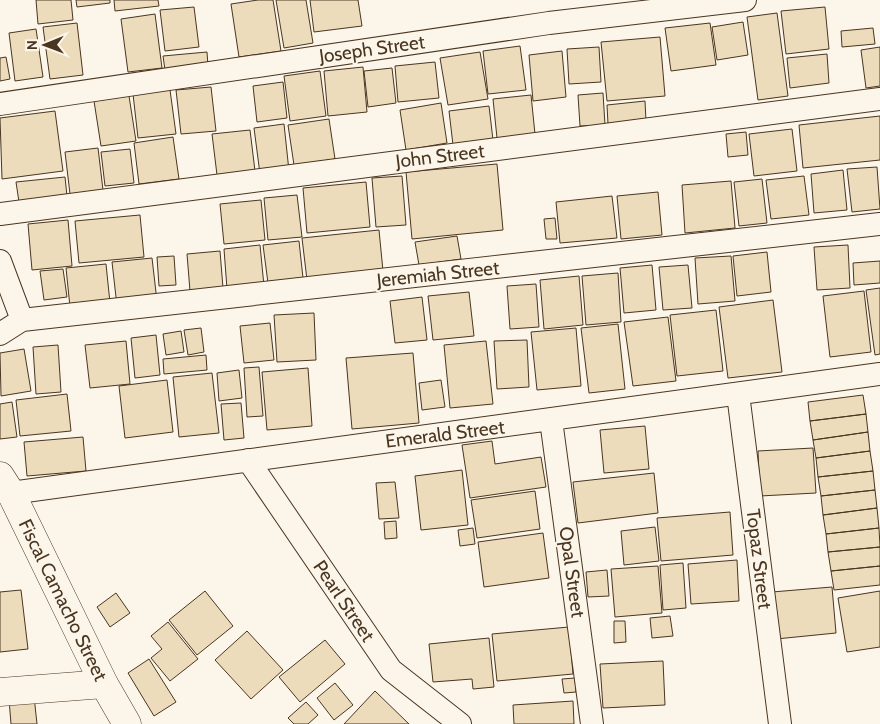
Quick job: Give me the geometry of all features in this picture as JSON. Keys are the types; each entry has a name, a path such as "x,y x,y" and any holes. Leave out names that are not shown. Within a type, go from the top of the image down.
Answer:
{"street":[{"name":"Joseph Street","path":"0,104 549,23 746,0"},
{"name":"John Street","path":"0,214 880,99"},
{"name":"Jeremiah Street","path":"0,334 22,320 880,224"},
{"path":"0,261 22,320"},
{"name":"Emerald Street","path":"5,484 248,460 738,394 880,378"},
{"name":"Topaz Street","path":"738,394 780,724"},
{"name":"Opal Street","path":"551,420 592,724"},
{"name":"Pearl Street","path":"248,460 392,670 460,724"},
{"name":"Fiscal Camacho Street","path":"5,484 104,684 127,724"},
{"path":"0,692 104,684"}],"building":[{"path":"36,0 71,0 73,20 38,24"},
{"path":"76,0 110,0 110,3 77,7"},
{"path":"114,0 158,0 159,6 115,11"},
{"path":"273,0 281,51 239,57 231,4"},
{"path":"276,0 306,0 313,43 284,48"},
{"path":"310,0 358,0 362,26 314,32"},
{"path":"194,7 199,47 165,51 160,10"},
{"path":"825,7 829,49 786,54 781,11"},
{"path":"777,13 788,96 758,100 747,17"},
{"path":"155,14 162,68 128,72 121,19"},
{"path":"743,22 748,55 717,60 712,27"},
{"path":"77,23 83,75 50,79 43,27"},
{"path":"710,23 716,65 671,71 665,28"},
{"path":"873,28 875,44 842,47 841,31"},
{"path":"36,29 43,77 15,81 9,33"},
{"path":"660,37 665,96 607,101 601,42"},
{"path":"520,46 526,90 488,94 483,51"},
{"path":"599,47 601,82 569,84 567,49"},
{"path":"880,47 880,86 866,88 861,50"},
{"path":"562,51 566,97 533,101 529,55"},
{"path":"207,52 208,66 165,70 163,56"},
{"path":"480,52 488,99 448,105 440,58"},
{"path":"827,54 829,83 790,88 787,58"},
{"path":"6,57 10,79 0,81 0,58"},
{"path":"435,62 439,98 398,102 395,66"},
{"path":"363,67 367,112 328,116 324,71"},
{"path":"392,68 396,103 368,107 364,71"},
{"path":"320,71 326,116 290,121 284,76"},
{"path":"283,82 287,118 257,122 253,86"},
{"path":"211,87 216,131 181,134 176,90"},
{"path":"170,90 176,134 138,138 133,94"},
{"path":"603,93 605,125 580,126 578,95"},
{"path":"531,95 535,134 497,138 493,99"},
{"path":"129,96 136,141 101,146 94,101"},
{"path":"645,101 646,121 608,124 607,105"},
{"path":"441,103 447,143 406,150 400,110"},
{"path":"489,106 493,140 453,145 449,111"},
{"path":"55,111 63,171 2,179 0,118"},
{"path":"880,116 880,160 803,168 799,125"},
{"path":"329,119 335,159 294,165 288,125"},
{"path":"284,124 289,171 260,174 254,128"},
{"path":"792,129 797,171 754,176 749,134"},
{"path":"250,130 255,171 217,175 212,134"},
{"path":"746,132 748,155 728,157 726,134"},
{"path":"173,137 179,179 139,184 134,143"},
{"path":"98,148 103,190 70,194 65,152"},
{"path":"130,149 134,183 105,186 101,152"},
{"path":"497,164 503,230 412,239 406,172"},
{"path":"877,167 880,209 852,212 847,169"},
{"path":"843,170 847,210 814,213 811,174"},
{"path":"402,176 406,225 376,227 372,178"},
{"path":"804,176 809,215 771,219 766,180"},
{"path":"65,177 67,196 19,202 16,182"},
{"path":"762,179 767,223 739,226 734,182"},
{"path":"731,181 735,228 685,233 682,185"},
{"path":"366,182 370,227 307,233 303,188"},
{"path":"658,192 662,235 621,239 617,196"},
{"path":"297,195 302,237 268,240 264,198"},
{"path":"612,196 617,238 560,243 556,202"},
{"path":"261,200 265,240 224,244 220,204"},
{"path":"140,215 144,257 79,263 75,221"},
{"path":"555,218 557,239 546,239 544,219"},
{"path":"68,220 72,266 32,270 28,224"},
{"path":"379,230 383,271 307,280 302,238"},
{"path":"457,236 461,259 419,265 415,242"},
{"path":"299,241 303,278 268,283 263,245"},
{"path":"260,245 264,286 227,289 224,249"},
{"path":"848,245 850,288 817,290 814,247"},
{"path":"220,251 223,288 190,291 187,254"},
{"path":"767,252 771,292 737,296 733,256"},
{"path":"174,256 176,285 159,286 157,257"},
{"path":"731,256 735,301 698,304 695,258"},
{"path":"152,258 157,301 117,306 112,262"},
{"path":"880,261 880,283 854,285 853,263"},
{"path":"106,264 110,303 70,307 66,268"},
{"path":"652,265 656,310 624,313 620,268"},
{"path":"688,265 692,308 663,310 659,267"},
{"path":"63,269 67,297 44,300 40,271"},
{"path":"618,273 621,322 586,325 582,276"},
{"path":"579,276 583,325 544,329 540,280"},
{"path":"536,284 539,327 510,329 507,286"},
{"path":"880,288 880,354 875,355 866,290"},
{"path":"864,291 871,352 830,357 823,296"},
{"path":"469,292 474,336 433,340 428,296"},
{"path":"422,297 427,340 395,343 390,301"},
{"path":"773,300 782,372 728,378 719,307"},
{"path":"716,310 723,371 677,376 670,315"},
{"path":"314,313 316,360 277,362 274,315"},
{"path":"668,317 676,381 633,386 624,322"},
{"path":"270,323 274,360 244,363 240,326"},
{"path":"618,324 625,389 589,393 581,328"},
{"path":"201,328 204,352 188,355 184,330"},
{"path":"576,328 581,386 537,390 531,332"},
{"path":"181,331 184,352 166,355 163,334"},
{"path":"156,335 160,375 135,378 131,338"},
{"path":"527,340 529,387 497,389 494,341"},
{"path":"126,341 130,384 90,388 85,345"},
{"path":"486,341 493,404 450,408 444,345"},
{"path":"58,345 61,392 36,394 33,347"},
{"path":"24,349 31,391 1,396 0,353"},
{"path":"413,353 419,423 352,429 346,358"},
{"path":"206,355 207,370 164,374 163,359"},
{"path":"259,367 263,416 247,417 244,368"},
{"path":"308,368 312,426 267,430 262,372"},
{"path":"239,370 242,398 219,401 217,373"},
{"path":"212,373 219,433 179,437 173,377"},
{"path":"167,380 173,432 125,438 119,386"},
{"path":"441,380 445,407 422,410 419,383"},
{"path":"67,394 71,431 20,436 16,400"},
{"path":"863,395 866,414 810,421 808,402"},
{"path":"12,402 17,437 0,439 0,404"},
{"path":"241,403 244,438 224,440 221,404"},
{"path":"866,414 868,432 813,440 810,421"},
{"path":"645,426 649,469 604,473 600,430"},
{"path":"868,432 870,451 816,458 813,440"},
{"path":"83,437 86,471 27,476 24,442"},
{"path":"492,441 495,464 541,457 546,487 470,498 462,445"},
{"path":"813,448 816,493 760,496 758,451"},
{"path":"870,451 873,471 818,477 816,458"},
{"path":"462,470 468,525 421,530 415,476"},
{"path":"873,471 875,490 821,496 818,477"},
{"path":"654,473 658,513 578,523 573,482"},
{"path":"395,482 399,518 379,519 376,483"},
{"path":"875,490 877,508 823,515 821,496"},
{"path":"535,491 540,529 477,538 471,500"},
{"path":"877,508 879,528 826,534 823,515"},
{"path":"730,512 733,555 661,561 657,518"},
{"path":"396,521 397,538 385,539 384,522"},
{"path":"655,527 659,561 624,565 621,531"},
{"path":"473,528 475,544 460,546 458,530"},
{"path":"879,528 880,547 828,552 826,534"},
{"path":"543,533 549,578 484,587 478,542"},
{"path":"880,547 880,566 831,571 828,552"},
{"path":"737,560 739,601 691,604 688,564"},
{"path":"683,563 686,608 663,610 660,565"},
{"path":"658,566 662,613 615,617 611,569"},
{"path":"880,566 880,585 834,590 831,571"},
{"path":"607,570 609,596 588,597 586,572"},
{"path":"832,587 836,633 776,639 772,592"},
{"path":"21,590 28,649 0,652 0,592"},
{"path":"205,591 233,626 197,655 169,620"},
{"path":"880,591 880,647 847,652 838,598"},
{"path":"116,593 130,613 110,627 97,607"},
{"path":"670,616 673,636 652,638 650,618"},
{"path":"614,621 625,621 626,642 614,643"},
{"path":"168,622 198,659 170,681 151,658 162,649 151,636"},
{"path":"569,627 573,674 497,681 492,634"},
{"path":"247,631 283,670 251,699 215,660"},
{"path":"489,638 494,687 473,689 472,679 433,682 429,644"},
{"path":"325,640 345,664 300,702 279,677"},
{"path":"149,659 176,702 154,716 128,673"},
{"path":"663,661 665,705 603,708 600,664"},
{"path":"575,678 576,692 564,693 562,679"},
{"path":"335,683 353,705 334,720 317,698"},
{"path":"375,691 409,724 344,724"},
{"path":"34,696 37,724 11,724 9,699"},
{"path":"573,701 574,724 514,724 513,705"},
{"path":"306,702 318,715 308,724 294,724 288,718"}]}
